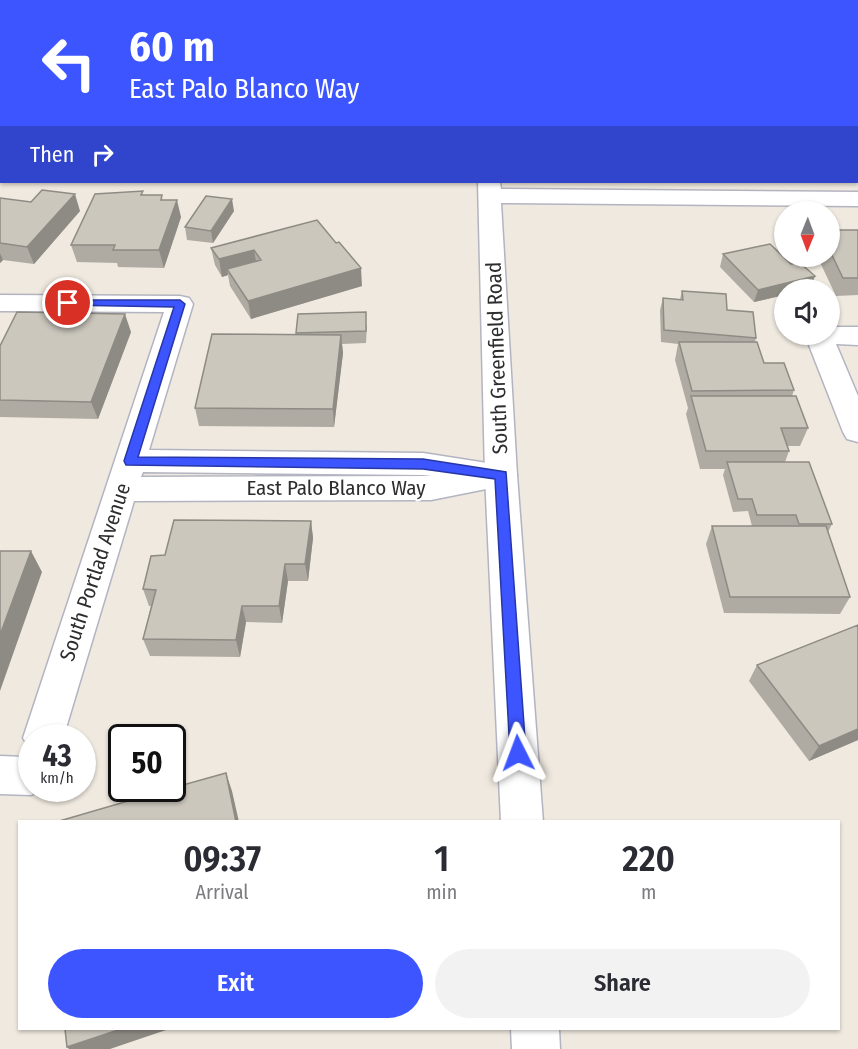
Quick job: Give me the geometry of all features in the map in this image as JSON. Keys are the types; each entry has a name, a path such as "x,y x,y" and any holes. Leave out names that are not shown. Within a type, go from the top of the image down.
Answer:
{"street":[{"path":"489,189 858,199"},
{"name":"South Greenfield Road","path":"489,189 501,475 522,820"},
{"name":"South Portlad Avenue","path":"0,303 180,304 47,724"},
{"path":"840,336 858,336"},
{"path":"823,345 858,432"},
{"name":"East Palo Blanco Way","path":"126,475 342,475 431,488 501,475"},
{"path":"0,775 18,775"},
{"path":"535,1030 536,1049"}],"building":[{"path":"42,190 75,194 27,247 0,243 0,198 31,202"},
{"path":"143,191 141,195 162,195 161,200 177,200 159,250 113,250 115,245 71,245 95,194"},
{"path":"206,196 232,199 211,231 185,227"},
{"path":"317,220 361,268 248,301 227,269 261,260 254,250 219,259 211,248"},
{"path":"840,230 858,230 858,278 843,278 838,267 840,267"},
{"path":"770,244 774,248 774,267 805,267 815,276 803,279 774,279 774,286 758,290 723,254"},
{"path":"682,291 726,294 727,310 753,312 756,338 664,330 663,298 683,300"},
{"path":"17,312 125,314 91,402 0,400 0,346"},
{"path":"366,312 366,331 296,333 298,314"},
{"path":"212,334 341,335 333,409 195,408"},
{"path":"679,342 757,342 764,363 784,363 794,390 692,391"},
{"path":"691,396 796,396 808,428 781,428 789,451 706,451"},
{"path":"727,462 809,462 832,524 799,524 796,515 757,515 752,499 738,499"},
{"path":"174,520 311,521 305,564 285,564 279,606 242,606 236,640 143,639 156,590 143,589 151,556 165,555"},
{"path":"712,526 826,526 850,597 730,597"},
{"path":"0,551 31,551 0,635"},
{"path":"858,625 858,729 819,746 757,665"},
{"path":"226,773 236,820 63,820 124,802 186,802 186,784"},
{"path":"65,1030 118,1030 67,1047"}],"route":[{"path":"68,303 180,304 130,461 423,464 501,475 518,753"}]}
